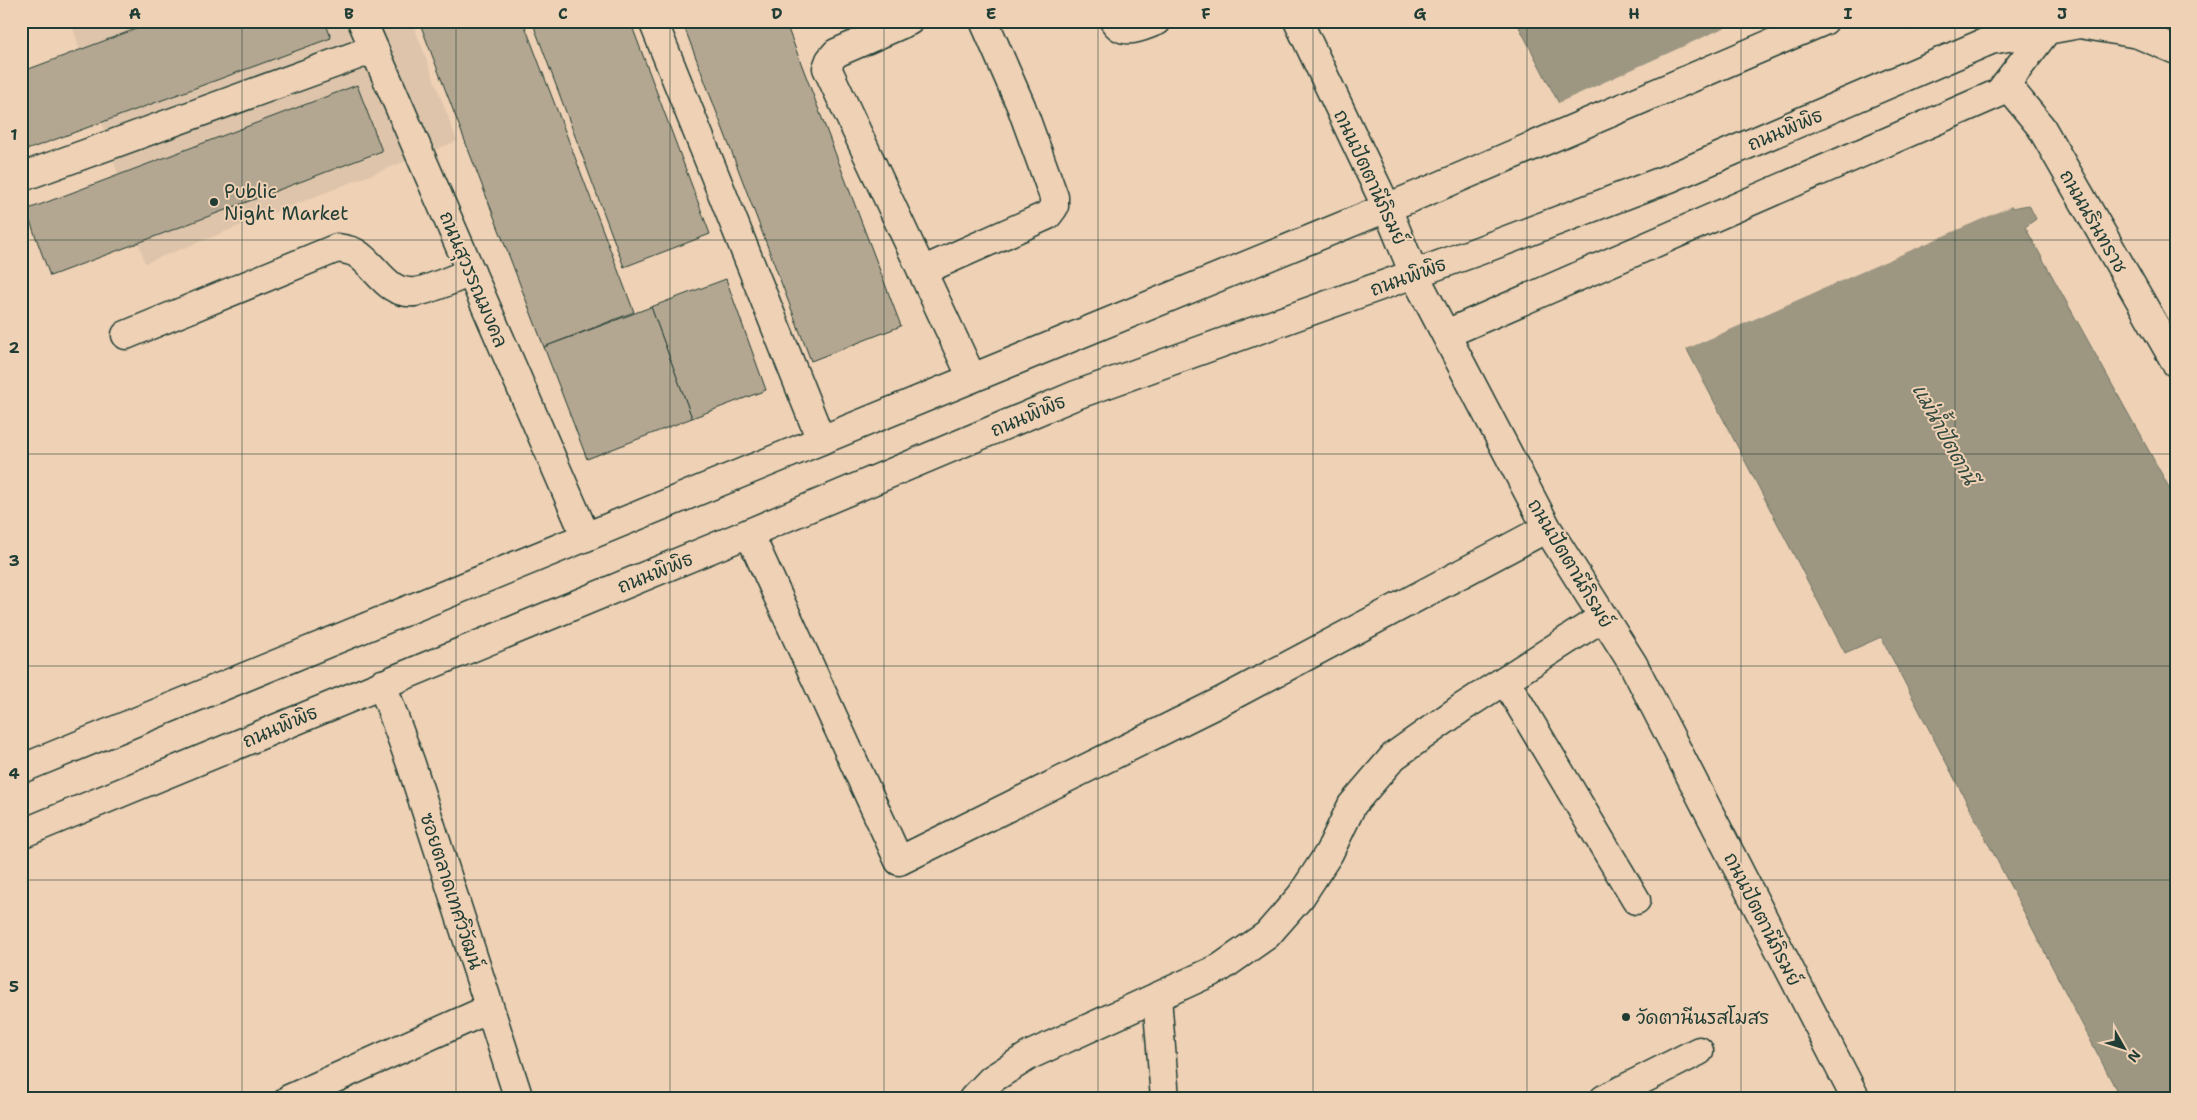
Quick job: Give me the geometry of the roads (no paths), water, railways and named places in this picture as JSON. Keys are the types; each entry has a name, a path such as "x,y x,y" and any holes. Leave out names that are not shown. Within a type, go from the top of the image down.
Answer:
{"street":[{"name":"ถนนสุวรรณมงคล","path":"362,21 586,537"},
{"path":"653,21 821,440"},
{"path":"909,21 836,53 830,60 827,68 972,378"},
{"path":"922,271 1048,216 1054,207 1054,197 1022,106 984,21"},
{"path":"1114,21 1122,29 1130,30 1157,21"},
{"name":"ถนนปัตตานีภิรมย์","path":"1298,21 1387,208 1414,274 1547,528 1633,664 1856,1099"},
{"path":"21,769 1387,208 1824,21"},
{"name":"ถนนพิพิธ","path":"21,834 1076,395 1478,251 1670,178 1991,40 2080,24 2138,34 2176,50"},
{"path":"1446,334 2003,89 2047,30"},
{"path":"22,177 374,49"},
{"name":"ถนนนรินทราช","path":"2003,89 2041,127 2176,363"},
{"path":"126,335 337,248 355,252 371,265 387,284 401,292 416,292 471,272"},
{"path":"748,533 899,861 1220,702 1547,528"},
{"path":"974,1099 992,1079 1030,1055 1220,968 1267,935 1301,896 1329,853 1352,805 1394,756 1505,680 1604,618"},
{"path":"1505,680 1636,900"},
{"name":"ซอยตลาดเทศวิวัฒน์","path":"382,684 411,764 519,1099"},
{"path":"1157,997 1164,1099"},
{"path":"289,1099 490,1009"},
{"path":"1604,1099 1699,1051"}],"water":[{"name":"แม่น้ำปัตตานี","path":"1516,21 1901,21 2012,208 2029,205 2036,219 2025,227 2176,500 2176,1099 2121,1099 1881,637 1845,653"}],"place":[{"name":"Public Night Market","path":"214,202"},
{"name":"วัดตานีนรสโมสร","path":"1626,1017"}]}
